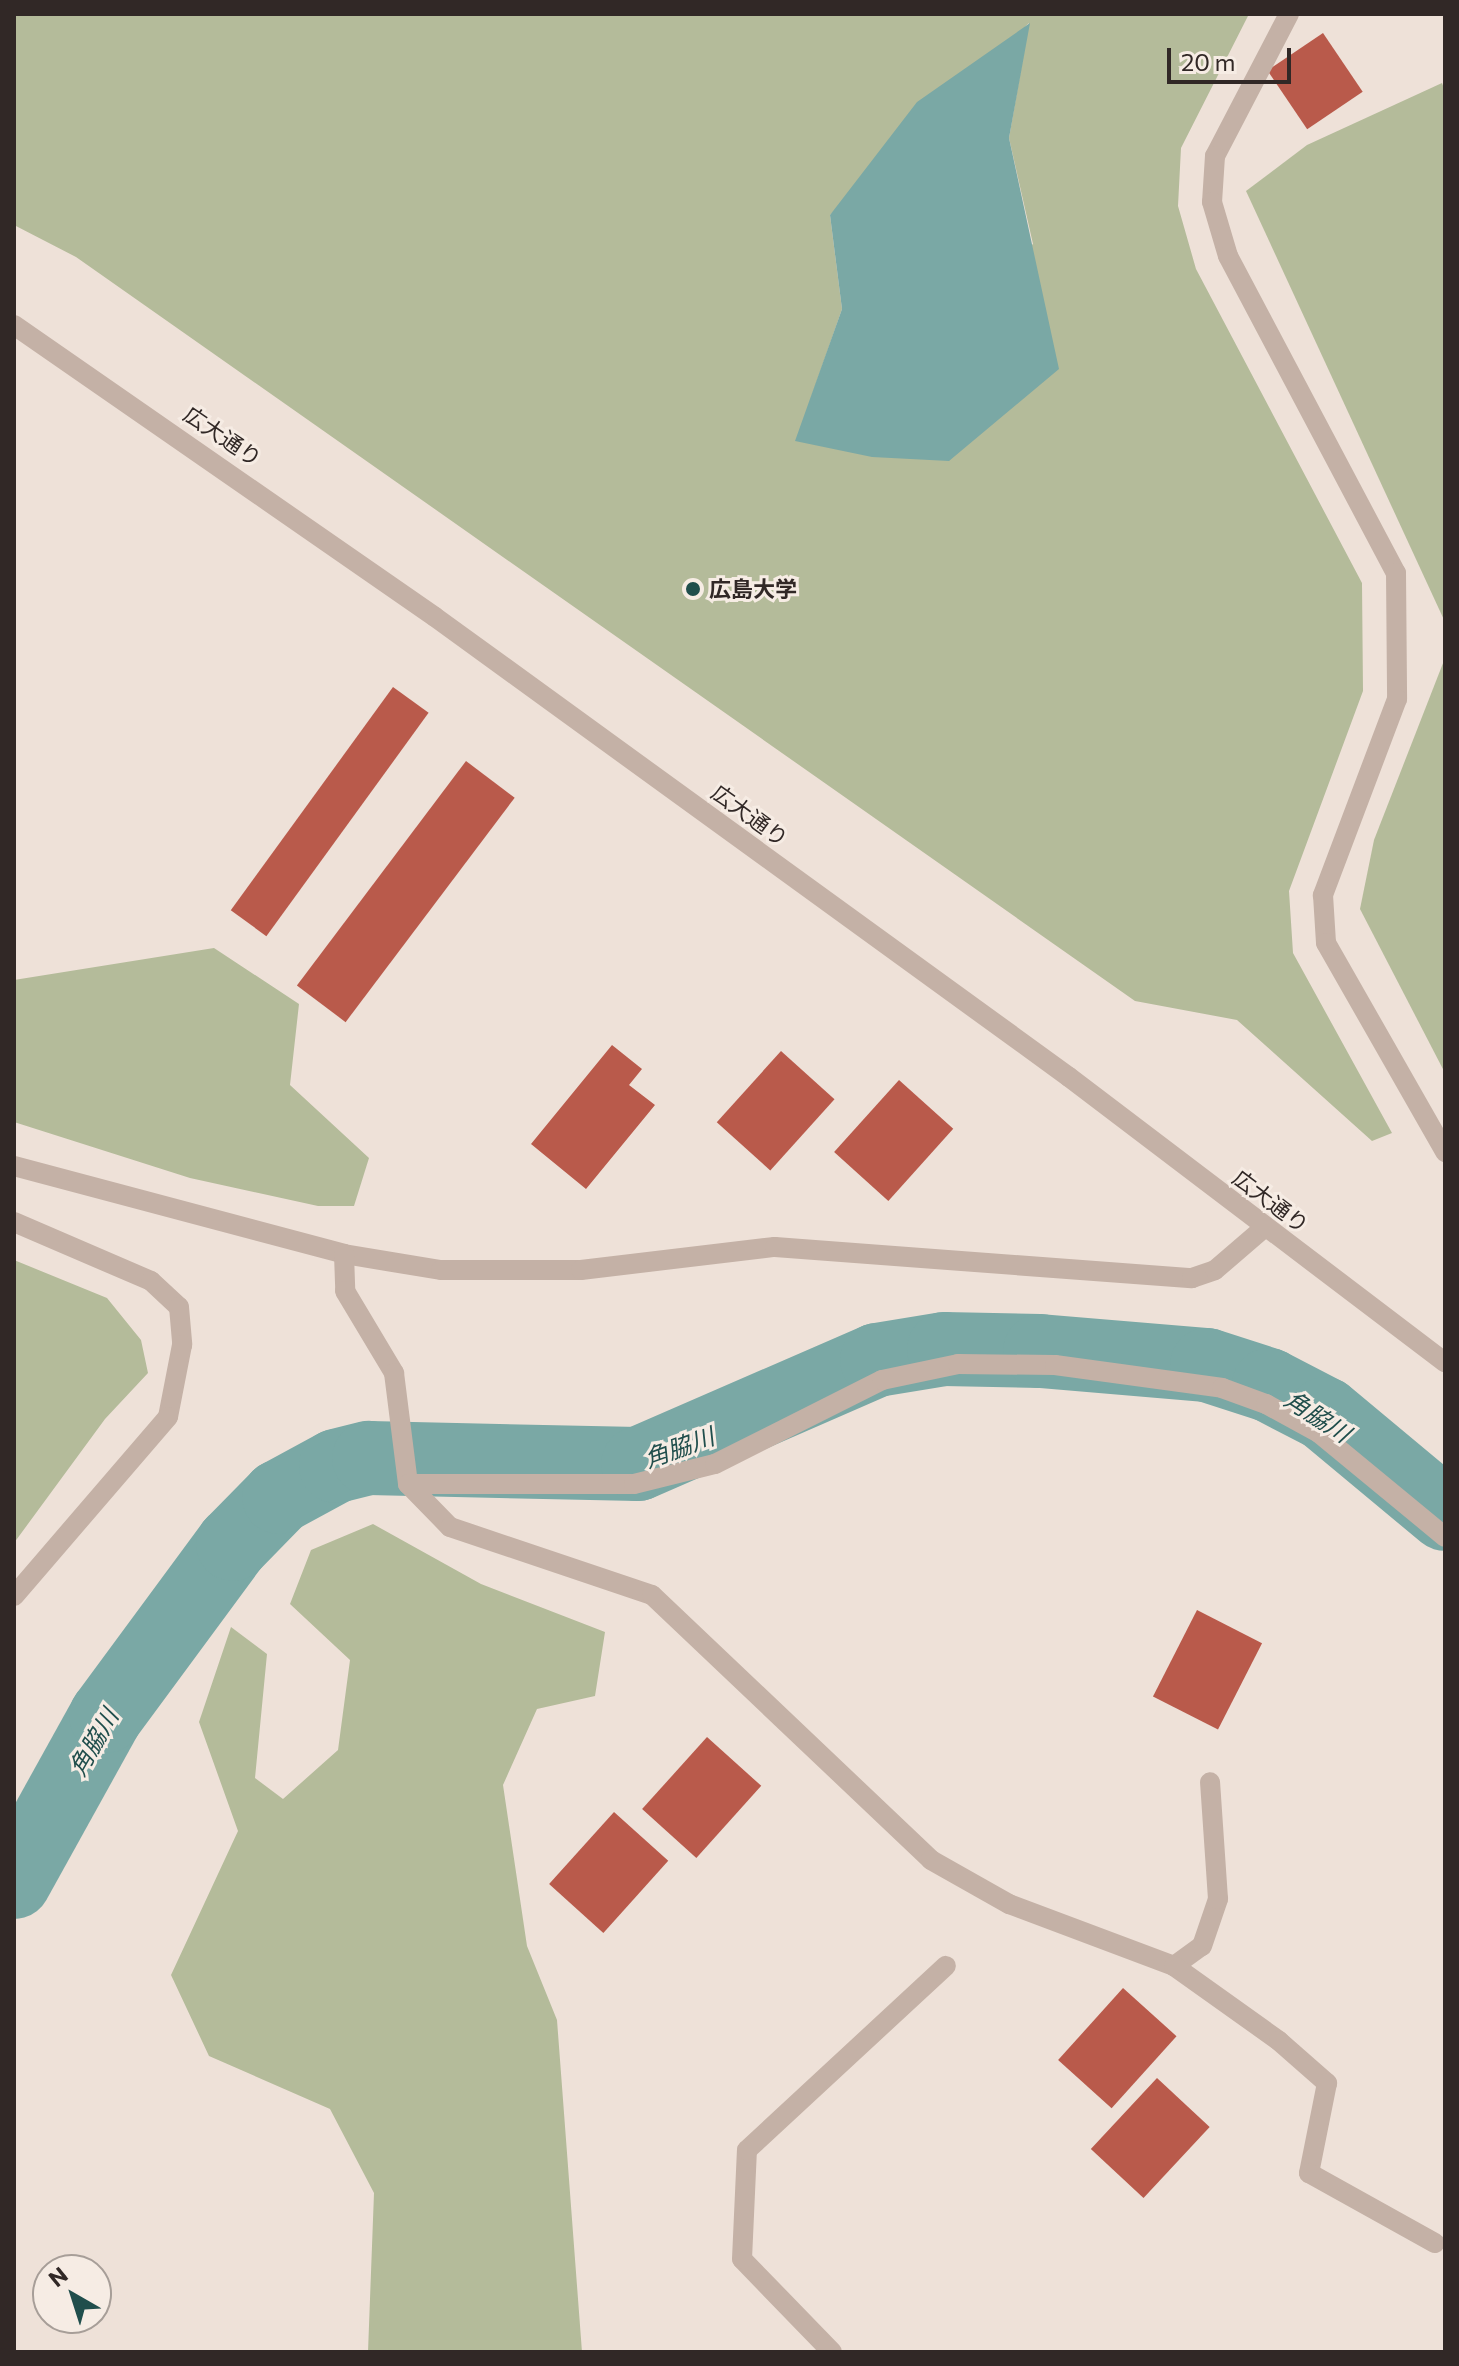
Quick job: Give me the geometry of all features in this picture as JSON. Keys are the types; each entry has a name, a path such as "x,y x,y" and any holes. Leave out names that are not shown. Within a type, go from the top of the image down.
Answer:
{"street":[{"path":"1289,14 1215,156 1212,202 1228,256 1396,573 1397,699 1323,895 1326,943 1445,1152"},
{"name":"広大通り","path":"14,325 240,475 1445,1362"},
{"path":"14,1166 344,1254 441,1270 581,1270 775,1247 1192,1278 1215,1270 1265,1227"},
{"path":"14,1222 151,1281 179,1307 182,1345 168,1417 14,1596"},
{"path":"344,1254 345,1291 394,1373 407,1441 406,1478 450,1527 652,1595 931,1860 1009,1904 1174,1966 1327,2083 1309,2173 1435,2243"},
{"path":"406,1478 634,1484 715,1464 882,1380 958,1364 1055,1365 1222,1388 1266,1404 1319,1433 1445,1537"},
{"path":"1174,1966 1202,1946 1218,1899 1210,1782"},
{"path":"832,2352 742,2259 747,2150 946,1966"}],"green space":[{"name":"広島大学","path":"14,14 1249,14 1181,148 1178,206 1196,269 1362,583 1363,691 1289,891 1293,953 1392,1133 1372,1141 1237,1020 1135,1001 76,257 14,225","holes":["1029,23 1009,138 1033,244 796,441 842,309 830,215"]},
{"path":"1442,83 1445,91 1445,622 1246,191 1307,145"},
{"path":"1445,658 1445,1073 1360,909 1374,840"},
{"path":"214,948 299,1004 290,1085 369,1158 354,1206 318,1206 190,1178 14,1122 14,980"},
{"path":"14,1260 107,1298 141,1340 148,1373 105,1419 14,1543"},
{"path":"373,1524 481,1584 605,1632 595,1696 537,1709 503,1785 527,1946 557,2020 582,2352 368,2352 374,2193 330,2109 209,2056 171,1975 238,1831 199,1722 231,1627 267,1654 255,1778 283,1799 338,1750 350,1660 290,1604 311,1550"}],"water":[{"path":"1030,23 1009,138 1059,369 949,461 872,457 795,441 842,309 830,215 917,102"}],"building":[{"path":"1323,33 1363,92 1307,129 1267,70"},
{"path":"393,687 429,713 266,936 231,910"},
{"path":"466,761 515,798 346,1022 297,985"},
{"path":"612,1045 642,1069 629,1085 655,1105 586,1189 531,1144"},
{"path":"781,1051 835,1099 770,1171 717,1122"},
{"path":"899,1080 953,1129 888,1201 834,1152"},
{"path":"1197,1610 1262,1643 1218,1730 1153,1696"},
{"path":"707,1737 761,1786 696,1858 642,1809"},
{"path":"614,1812 668,1861 603,1933 549,1884"},
{"path":"1123,1988 1177,2036 1112,2108 1058,2060"},
{"path":"1157,2078 1210,2127 1144,2198 1091,2149"}],"waterway":[{"name":"角脇川","path":"14,1882 106,1716 233,1544 279,1497 336,1466 369,1458 638,1464 877,1360 944,1349 1040,1351 1207,1365 1269,1385 1325,1414 1445,1514"}],"place":[{"name":"広島大学","path":"693,589"}]}
